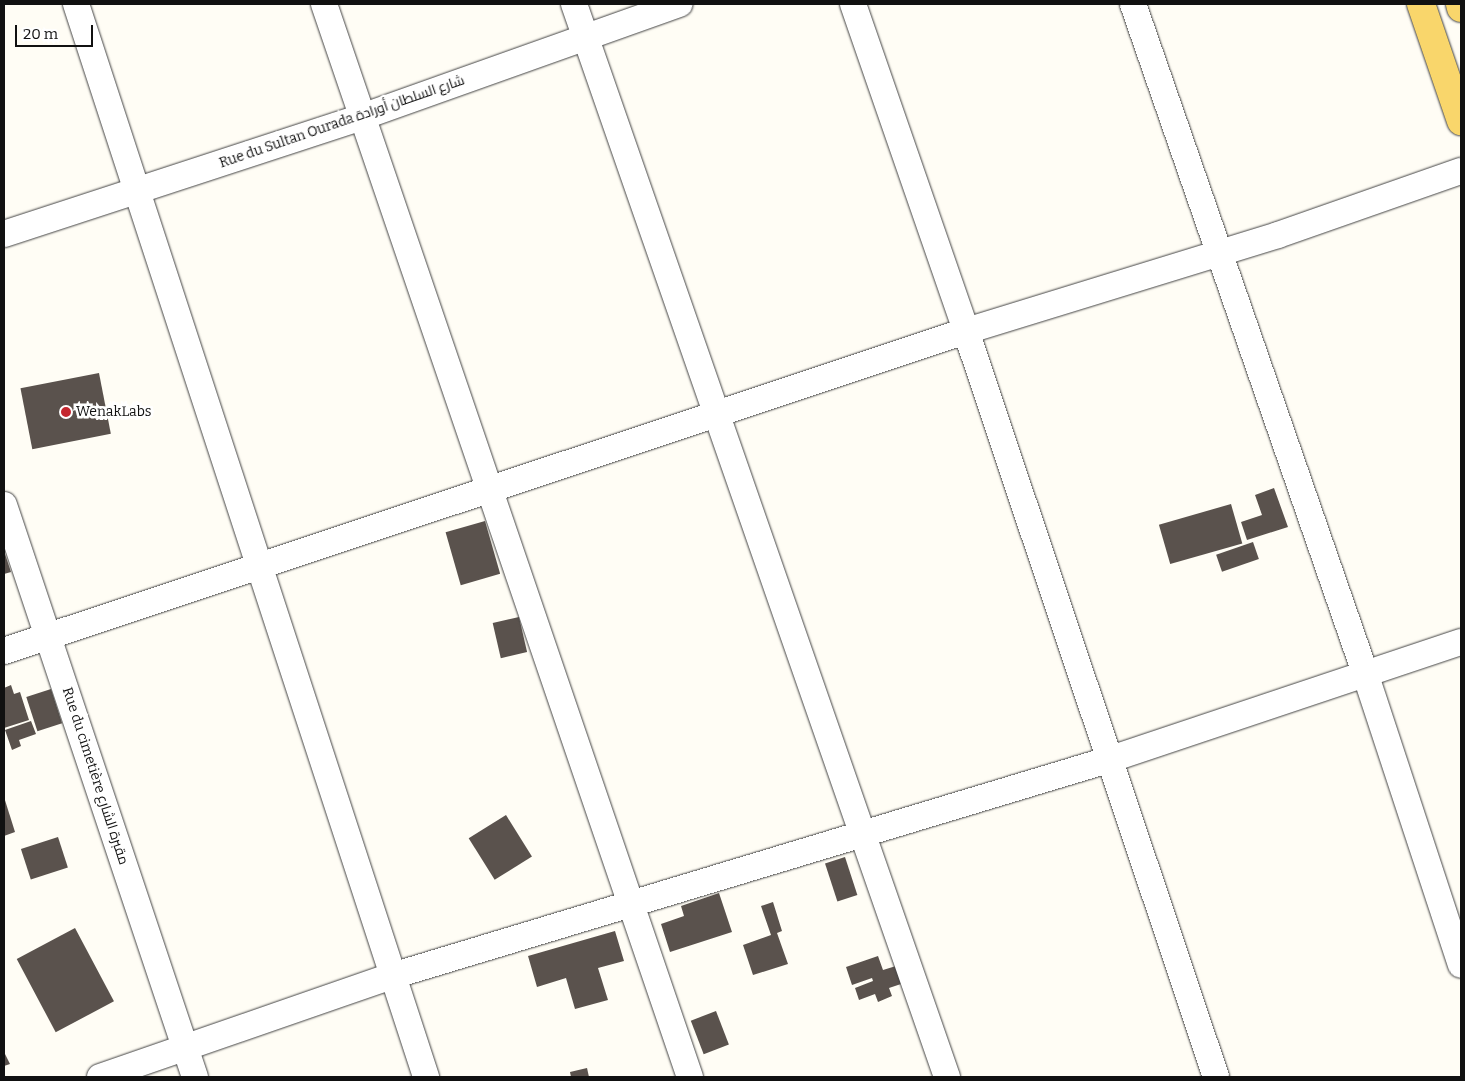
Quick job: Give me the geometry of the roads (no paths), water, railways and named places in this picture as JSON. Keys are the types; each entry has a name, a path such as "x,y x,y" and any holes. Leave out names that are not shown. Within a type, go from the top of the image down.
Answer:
{"main road":[{"path":"1421,4 1461,121"},
{"path":"1460,4 1461,8"}],"street":[{"path":"76,4 426,1077"},
{"path":"324,4 492,489 690,1077"},
{"path":"574,4 947,1077"},
{"name":"Rue du Sultan Ourada شارع السلطان أورادة","path":"4,234 362,117 585,35 679,4"},
{"path":"853,4 1111,759 1216,1077"},
{"path":"1133,4 1366,673 1461,965"},
{"path":"4,651 966,331 1295,229 1461,170"},
{"name":"Rue du cimetière مقبرة الشارع","path":"4,505 50,636 195,1077"},
{"path":"100,1077 392,976 632,905 862,832 1111,759 1461,642"}],"place":[{"name":"WenakLabs","path":"66,412"}]}
